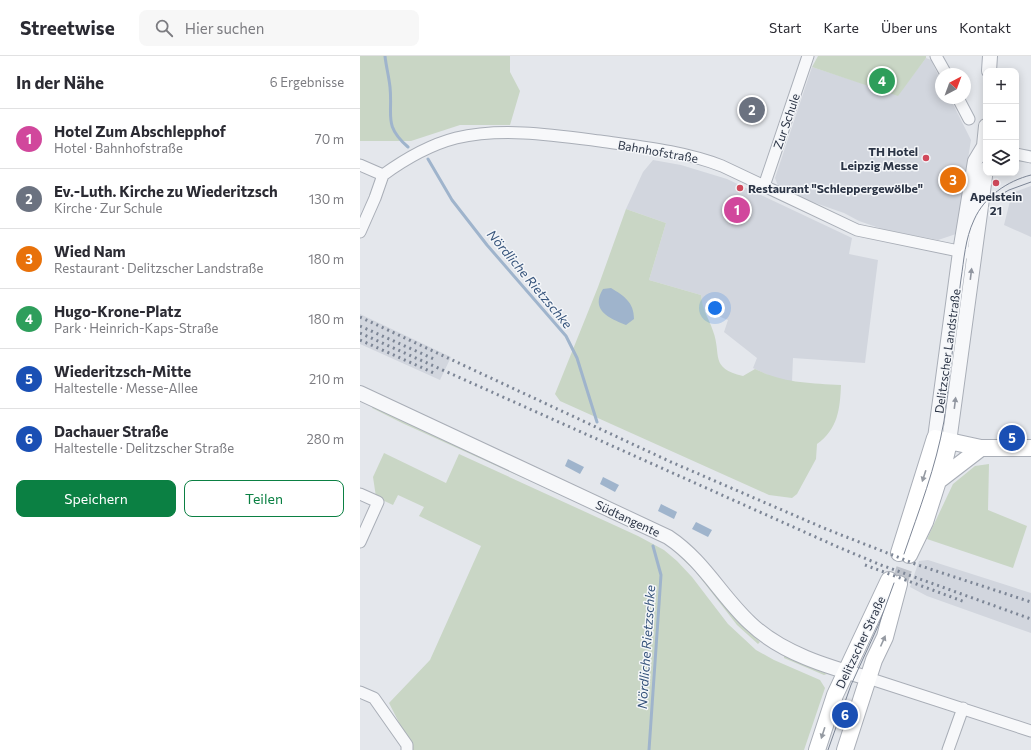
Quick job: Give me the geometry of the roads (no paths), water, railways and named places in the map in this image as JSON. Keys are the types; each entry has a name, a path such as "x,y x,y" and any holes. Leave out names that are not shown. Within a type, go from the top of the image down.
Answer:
{"main road":[{"path":"942,440 981,448 1031,448"},
{"name":"Delitzscher Landstraße","path":"942,440 938,481 925,522 904,554 942,440"},
{"path":"938,481 981,448"},
{"name":"Delitzscher Straße","path":"817,750 835,696 846,671 894,582 885,637 868,678 845,750"}],"street":[{"name":"Zur Schule","path":"764,186 808,56"},
{"path":"936,56 943,68"},
{"path":"989,68 990,56"},
{"path":"961,104 969,119"},
{"name":"Bahnhofstraße","path":"383,175 412,156 456,138 483,134 515,133 579,138 684,154 722,166 857,230 967,253"},
{"name":"Delitzscher Landstraße","path":"942,440 967,253 975,161 983,149"},
{"path":"1019,155 1031,157"},
{"path":"360,165 383,175 360,232"},
{"name":"Delitzscher Landstraße","path":"967,253 984,176"},
{"name":"Südtangente","path":"360,393 655,530 677,543 695,558 741,613 761,633 790,650 868,678"},
{"path":"360,494 378,502 360,542"},
{"path":"868,678 1031,731"},
{"path":"360,692 374,698 407,745 407,750"},
{"path":"948,750 963,708"}],"water":[{"path":"611,288 624,297 632,308 634,319 626,325 608,316 600,308 599,302 603,289"},
{"path":"568,459 584,467 580,474 565,466"},
{"path":"603,477 619,485 615,492 600,484"},
{"path":"661,504 677,512 674,519 658,511"},
{"path":"696,522 712,530 708,537 692,529"}],"waterway":[{"name":"Nördliche Rietzschke","path":"385,56 390,87 392,126 400,139 408,147"},
{"name":"Nördliche Rietzschke","path":"428,159 452,200 487,245 566,336 577,358 597,422"},
{"name":"Nördliche Rietzschke","path":"649,750 661,575 653,546"}],"tunnel":[{"path":"899,584 909,555"}],"tram line":[{"path":"904,554 927,488 941,438 964,257 971,227 978,212 990,197 1013,181 1031,175"},
{"path":"1002,194 1031,182"},
{"path":"828,750 851,685 879,624 894,583"}],"railway":[{"path":"360,317 671,462 826,529 918,565 1031,602"},
{"path":"360,326 434,359"},
{"path":"360,333 838,547 881,565 1031,619"},
{"path":"360,340 434,373"},
{"path":"865,565 965,602"}],"place":[{"name":"Hugo-Krone-Platz","path":"882,81"},
{"name":"Ev.-Luth. Kirche zu Wiederitzsch","path":"752,110"},
{"name":"TH Hotel Leipzig Messe","path":"926,158"},
{"name":"Wied Nam","path":"953,180"},
{"name":"Apelstein 21","path":"996,183"},
{"name":"Restaurant \"Schleppergewölbe\"","path":"740,188"},
{"name":"Hotel Zum Abschlepphof","path":"737,210"},
{"name":"Wiederitzsch-Mitte","path":"1012,438"},
{"name":"Dachauer Straße","path":"845,715"}]}
